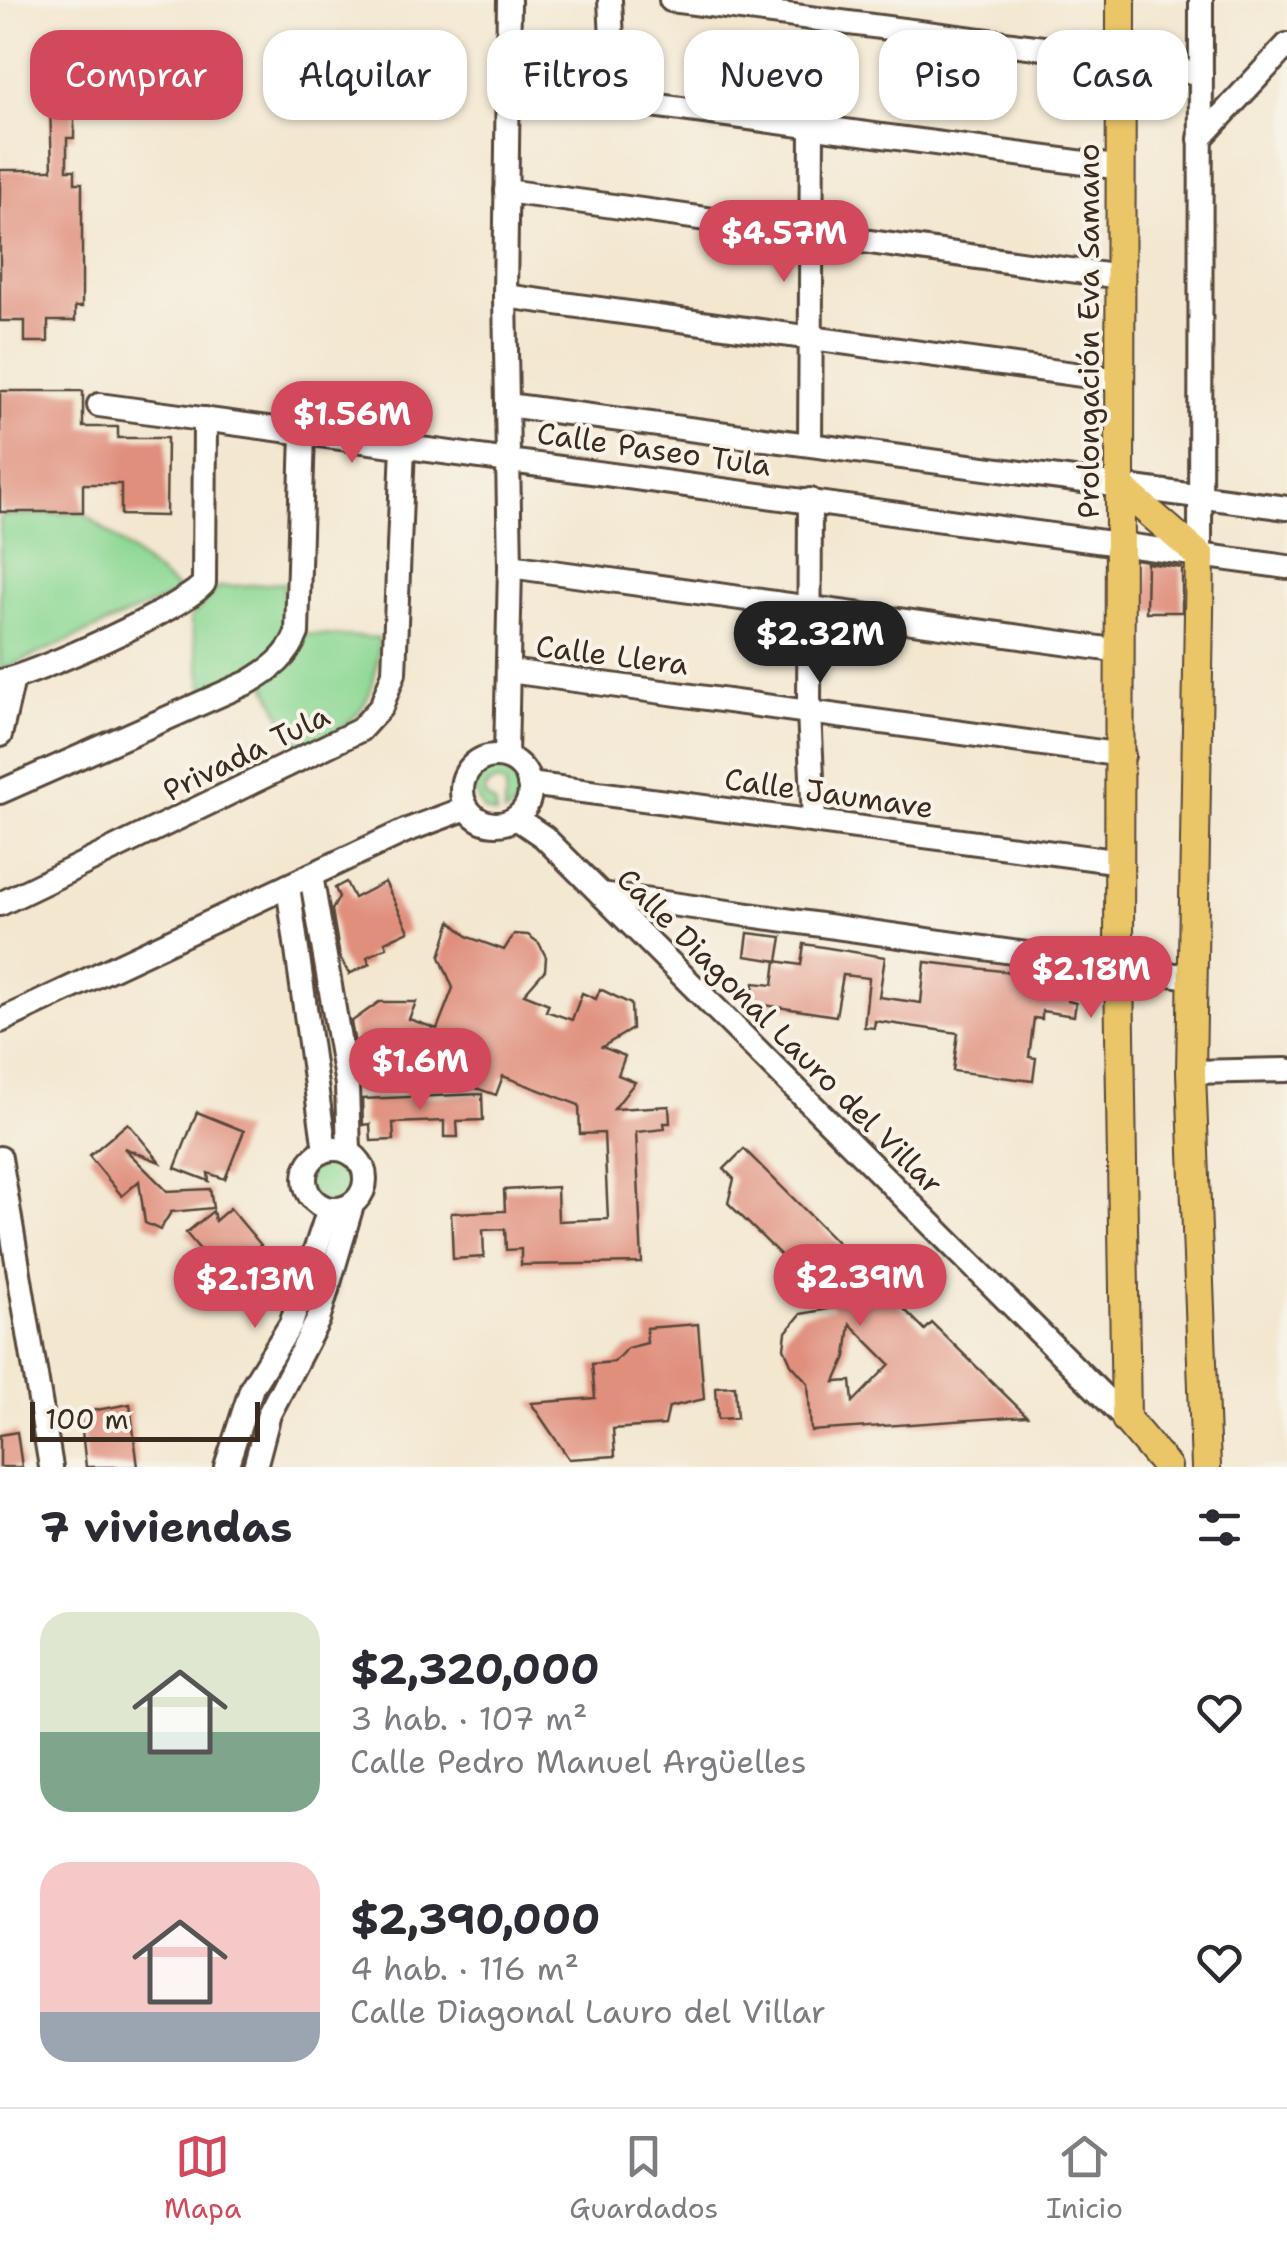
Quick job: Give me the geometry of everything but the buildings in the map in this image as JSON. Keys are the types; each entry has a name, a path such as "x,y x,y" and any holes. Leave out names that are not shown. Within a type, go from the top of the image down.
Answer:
{"main road":[{"name":"Prolongación Eva Samano","path":"1121,0 1121,30"},
{"name":"Prolongación Eva Samano","path":"1122,120 1118,380 1120,969 1126,1419"},
{"path":"1120,487 1200,556 1190,977 1206,1467"},
{"path":"1126,1419 1168,1467"}],"street":[{"path":"509,0 509,30"},
{"path":"610,0 611,30"},
{"path":"671,0 719,3 1037,47"},
{"path":"1200,556 1201,0"},
{"path":"1200,138 1287,45"},
{"path":"1188,71 1201,74"},
{"path":"664,107 1122,168"},
{"path":"506,757 510,566 506,296 509,120"},
{"path":"810,444 812,126"},
{"path":"506,191 1120,277"},
{"path":"506,296 1118,380"},
{"name":"Calle Paseo Tula","path":"507,404 1287,508"},
{"name":"Calle Paseo Tula","path":"99,405 1287,567"},
{"path":"0,735 6,680 158,617 187,602 204,584 205,419"},
{"path":"0,792 249,682 270,670 292,647 297,633 303,433"},
{"name":"Privada Tula","path":"0,904 299,763 371,719 389,694 394,673 403,446"},
{"path":"810,500 809,711 814,821"},
{"path":"510,566 1121,651"},
{"name":"Calle Llera","path":"509,672 1122,756"},
{"path":"506,757 520,766 530,784 528,799 516,818 486,822 467,808 462,788 466,772 480,760 506,757"},
{"name":"Calle Jaumave","path":"530,784 1121,862"},
{"path":"0,1022 312,875 467,808"},
{"name":"Calle Diagonal Lauro del Villar","path":"516,818 544,837 602,894 1126,1419"},
{"path":"312,875 347,1084 337,1151"},
{"path":"288,886 337,1151"},
{"path":"602,894 1190,977"},
{"path":"1191,1072 1287,1070"},
{"path":"337,1151 308,1166 304,1181 310,1196 340,1207"},
{"path":"226,1467 252,1388 291,1324 340,1207 362,1192 366,1177 360,1162 337,1151"},
{"path":"0,1158 51,1467"},
{"path":"255,1467 269,1414 318,1320 340,1207"}],"green space":[{"path":"83,512 181,592 0,670 0,516"},
{"path":"284,583 284,633 379,638 373,681 360,710 337,731 299,752 257,666 204,691 190,618 219,587"},
{"path":"498,769 517,779 520,790 516,804 504,814 506,786 497,781 487,785 484,795 496,805 496,815 483,810 474,791 484,772"},
{"path":"333,1153 351,1161 359,1179 351,1197 333,1205 315,1197 307,1179 315,1161"}]}
